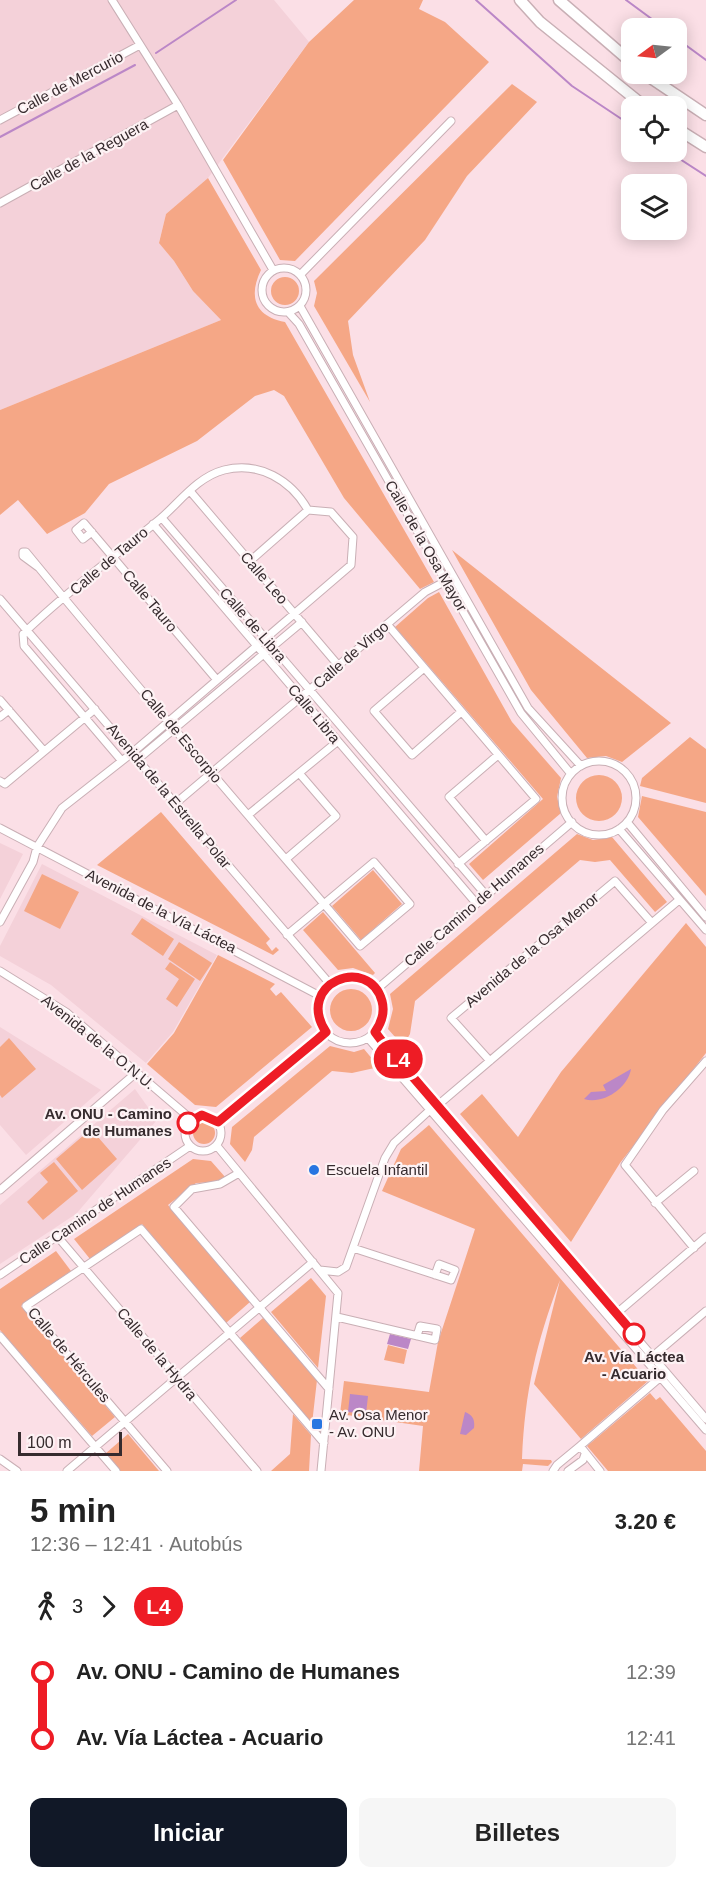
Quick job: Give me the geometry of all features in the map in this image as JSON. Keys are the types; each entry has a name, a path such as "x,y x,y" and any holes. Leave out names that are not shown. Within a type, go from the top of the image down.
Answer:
{"highway":[{"path":"520,0 540,22 632,96"},
{"path":"559,0 621,54"},
{"path":"660,84 706,115"},
{"path":"687,135 706,147"}],"street":[{"path":"112,0 178,105 273,270"},
{"name":"Calle de Mercurio","path":"0,120 140,45"},
{"name":"Calle de la Reguera","path":"0,203 178,105"},
{"path":"301,274 451,121"},
{"path":"287,267 301,274 306,286 306,296 300,306 288,312 275,310 264,299 263,282 273,270 287,267"},
{"name":"Calle de la Osa Mayor","path":"300,306 528,708 573,760 581,766"},
{"name":"Calle de la Osa Mayor","path":"288,312 299,324 521,713 572,774"},
{"path":"190,491 224,470 249,467 275,475 302,500 308,510"},
{"name":"Calle de Tauro","path":"27,630 162,518 190,491"},
{"name":"Calle Leo","path":"190,491 338,665"},
{"path":"135,757 169,722 351,565 354,537 331,512 308,510 249,561"},
{"name":"Calle de Libra","path":"162,518 486,895"},
{"name":"Calle Tauro","path":"84,523 217,680"},
{"name":"Calle Libra","path":"153,524 476,903"},
{"name":"Calle de Escorpio","path":"38,567 212,774 286,859 324,904 360,946 410,904 374,862 324,904 287,935"},
{"name":"Calle de Virgo","path":"176,803 425,592 446,581"},
{"name":"Avenida de la Estrella Polar","path":"0,599 330,984"},
{"path":"0,611 8,608"},
{"path":"0,922 33,862 37,847 62,808 121,760 135,757 174,729 302,622"},
{"path":"387,624 536,799 459,864"},
{"path":"27,630 23,634 23,644 121,760"},
{"path":"424,668 374,711 389,729 412,755 461,712"},
{"path":"0,700 45,752"},
{"path":"0,781 5,784 95,709"},
{"path":"0,717 9,710"},
{"path":"248,815 338,741"},
{"path":"486,841 449,797 498,755"},
{"path":"595,761 609,762 627,773 636,790 636,805 627,822 619,829 599,834 579,828 572,822 563,798 572,774 581,766 595,761"},
{"path":"286,859 336,816 299,773"},
{"name":"Calle Camino de Humanes","path":"376,989 572,822"},
{"path":"627,822 706,917"},
{"name":"Avenida de la Vía Láctea","path":"0,828 320,996"},
{"path":"619,829 706,930"},
{"name":"Avenida de la Osa Menor","path":"490,1061 452,1018 615,881 652,923"},
{"path":"320,1270 338,1272 348,1262 378,1175 394,1143 680,900"},
{"name":"Avenida de la O.N.U.","path":"0,971 66,1012 191,1119"},
{"path":"349,977 359,978 376,989 384,1011 375,1032 368,1038 346,1043 326,1032 318,1015 320,996 330,984 349,977"},
{"path":"218,1122 326,1032"},
{"path":"375,1032 434,1107 663,1375 706,1430"},
{"path":"368,1038 434,1107 653,1356 663,1375 706,1419"},
{"path":"693,1248 626,1169 626,1161 663,1110 706,1061"},
{"path":"0,1190 136,1072"},
{"path":"202,1115 218,1122 222,1134 217,1146 201,1152 190,1146 185,1132 191,1119 202,1115"},
{"name":"Calle Camino de Humanes","path":"0,1275 190,1146"},
{"path":"217,1146 336,1289 337,1317 321,1471"},
{"path":"656,1203 694,1171"},
{"path":"238,1173 220,1184 192,1189 174,1207 329,1389"},
{"name":"Calle de Hércules","path":"125,1421 26,1306 141,1229 324,1443"},
{"name":"Calle de la Hydra","path":"57,1236 257,1471"},
{"path":"617,1314 706,1237"},
{"path":"353,1248 435,1275"},
{"path":"67,1471 313,1262"},
{"path":"653,1356 706,1311"},
{"path":"337,1317 417,1336"},
{"path":"0,1336 116,1471"},
{"path":"553,1471 663,1375"},
{"path":"125,1421 167,1471"},
{"path":"580,1446 600,1471"},
{"path":"568,1471 583,1460 585,1454"},
{"path":"0,1459 16,1471"}],"shaded area":[{"path":"0,0 274,0 309,42 208,178 166,214 159,242 193,291 221,320 0,410"},
{"path":"354,0 423,0 419,9 445,22 489,62 295,261 280,260 223,160 309,42"},
{"path":"512,84 537,102 467,176 425,240 348,321 353,355 370,402 314,306 317,293 314,281"},
{"path":"208,178 261,270 255,289 257,304 267,315 285,322 434,582 420,589 344,498 284,396 274,390 255,396 197,441 109,484 85,513 47,534 18,500 0,515 0,410 221,320 193,291 174,261 159,243 166,214"},
{"path":"285,277 295,281 299,291 295,301 285,305 275,301 271,291 275,281"},
{"path":"452,550 671,723 622,762 606,756 587,758 531,690"},
{"path":"439,592 512,722 561,778 557,797 561,813 483,880 469,864 543,799 395,627 428,598"},
{"path":"690,737 706,749 706,803 640,786 642,778"},
{"path":"604,775 616,781 621,789 621,807 616,815 608,820 594,821 582,815 577,807 576,793 582,781 590,776"},
{"path":"642,796 706,812 706,896 638,817"},
{"path":"161,812 270,939 266,943 272,951 276,947 279,950 273,955 97,865"},
{"path":"577,834 593,840 612,837 667,902 655,912 610,860 595,862 580,860 415,1001 410,1034 403,1046 388,1029 393,1009 390,994"},
{"path":"0,843 23,854 0,899"},
{"path":"42,864 217,955 173,1032 146,1063 51,985 0,956 0,946"},
{"path":"373,870 402,904 361,940 332,906"},
{"path":"42,874 79,892 60,929 24,911"},
{"path":"323,912 375,973 373,975 353,968 338,970 303,930"},
{"path":"142,918 174,939 163,956 131,934"},
{"path":"686,923 706,947 706,1053 620,1163 571,1242 460,1114 482,1094 518,1137 561,1072"},
{"path":"179,942 212,963 200,981 168,959"},
{"path":"218,955 275,984 270,989 276,996 281,992 312,1027 216,1107 195,1105 147,1064 174,1033"},
{"path":"170,962 195,979 177,1007 166,999 179,979 165,969"},
{"path":"351,989 366,995 372,1010 366,1025 351,1031 336,1025 330,1010 336,995"},
{"path":"0,1027 101,1090 26,1155 0,1125"},
{"path":"9,1038 36,1069 2,1098 0,1095 0,1047"},
{"path":"330,1046 354,1052 364,1049 379,1067 352,1073 332,1071 254,1137 252,1150 245,1162 230,1144 232,1127"},
{"path":"631,1069 625,1083 614,1093 599,1100 584,1099 591,1092 606,1091 603,1085"},
{"path":"135,1089 157,1120 76,1214 0,1264 0,1205"},
{"path":"204,1122 212,1125 215,1133 212,1141 204,1144 196,1141 193,1133 196,1125"},
{"path":"429,1125 648,1381 581,1439 534,1384 560,1280 544,1325 533,1368 522,1459 551,1460 548,1466 523,1464 522,1471 419,1471 423,1426 340,1414 344,1381 429,1392 438,1342 475,1229 382,1191 401,1149"},
{"path":"91,1129 117,1159 82,1190 56,1159"},
{"path":"193,1159 211,1161 226,1178 215,1182 196,1183 168,1205 250,1302 226,1323 142,1224 90,1259 74,1239"},
{"path":"54,1162 78,1191 43,1220 27,1202 48,1182 40,1173"},
{"path":"56,1251 71,1271 21,1306 115,1417 92,1436 0,1330 0,1289"},
{"path":"311,1278 326,1296 318,1368 271,1312"},
{"path":"263,1318 317,1380 312,1424 240,1338"},
{"path":"390,1334 411,1339 408,1349 387,1344"},
{"path":"388,1345 407,1350 404,1364 384,1360"},
{"path":"650,1393 656,1400 660,1397 706,1451 706,1471 608,1471 587,1446"},
{"path":"350,1394 368,1396 366,1414 348,1412"},
{"path":"465,1412 472,1416 474,1423 474,1428 466,1435 460,1434"},
{"path":"293,1414 311,1435 309,1471 271,1471 290,1454"},
{"path":"128,1434 159,1471 120,1471 105,1454"}],"waterway":[{"path":"156,53 236,0"},
{"path":"476,0 572,86 621,119"},
{"path":"626,0 650,18"},
{"path":"687,46 706,60"},
{"path":"0,137 135,65"},
{"path":"684,162 706,176"}],"bus line":[{"name":"L4","path":"188,1123 196,1116 202,1115 208,1115 218,1122 326,1032 318,1015 318,1005 320,996 330,984 349,977 369,982 376,989 383,1003 384,1011 380,1025 375,1032 381,1040 634,1334"}],"place":[{"name":"Av. ONU - Camino de Humanes","path":"188,1123"},
{"name":"Escuela Infantil","path":"314,1170"},
{"name":"Av. Vía Láctea - Acuario","path":"634,1334"},
{"name":"Av. Osa Menor - Av. ONU","path":"317,1424"}]}
